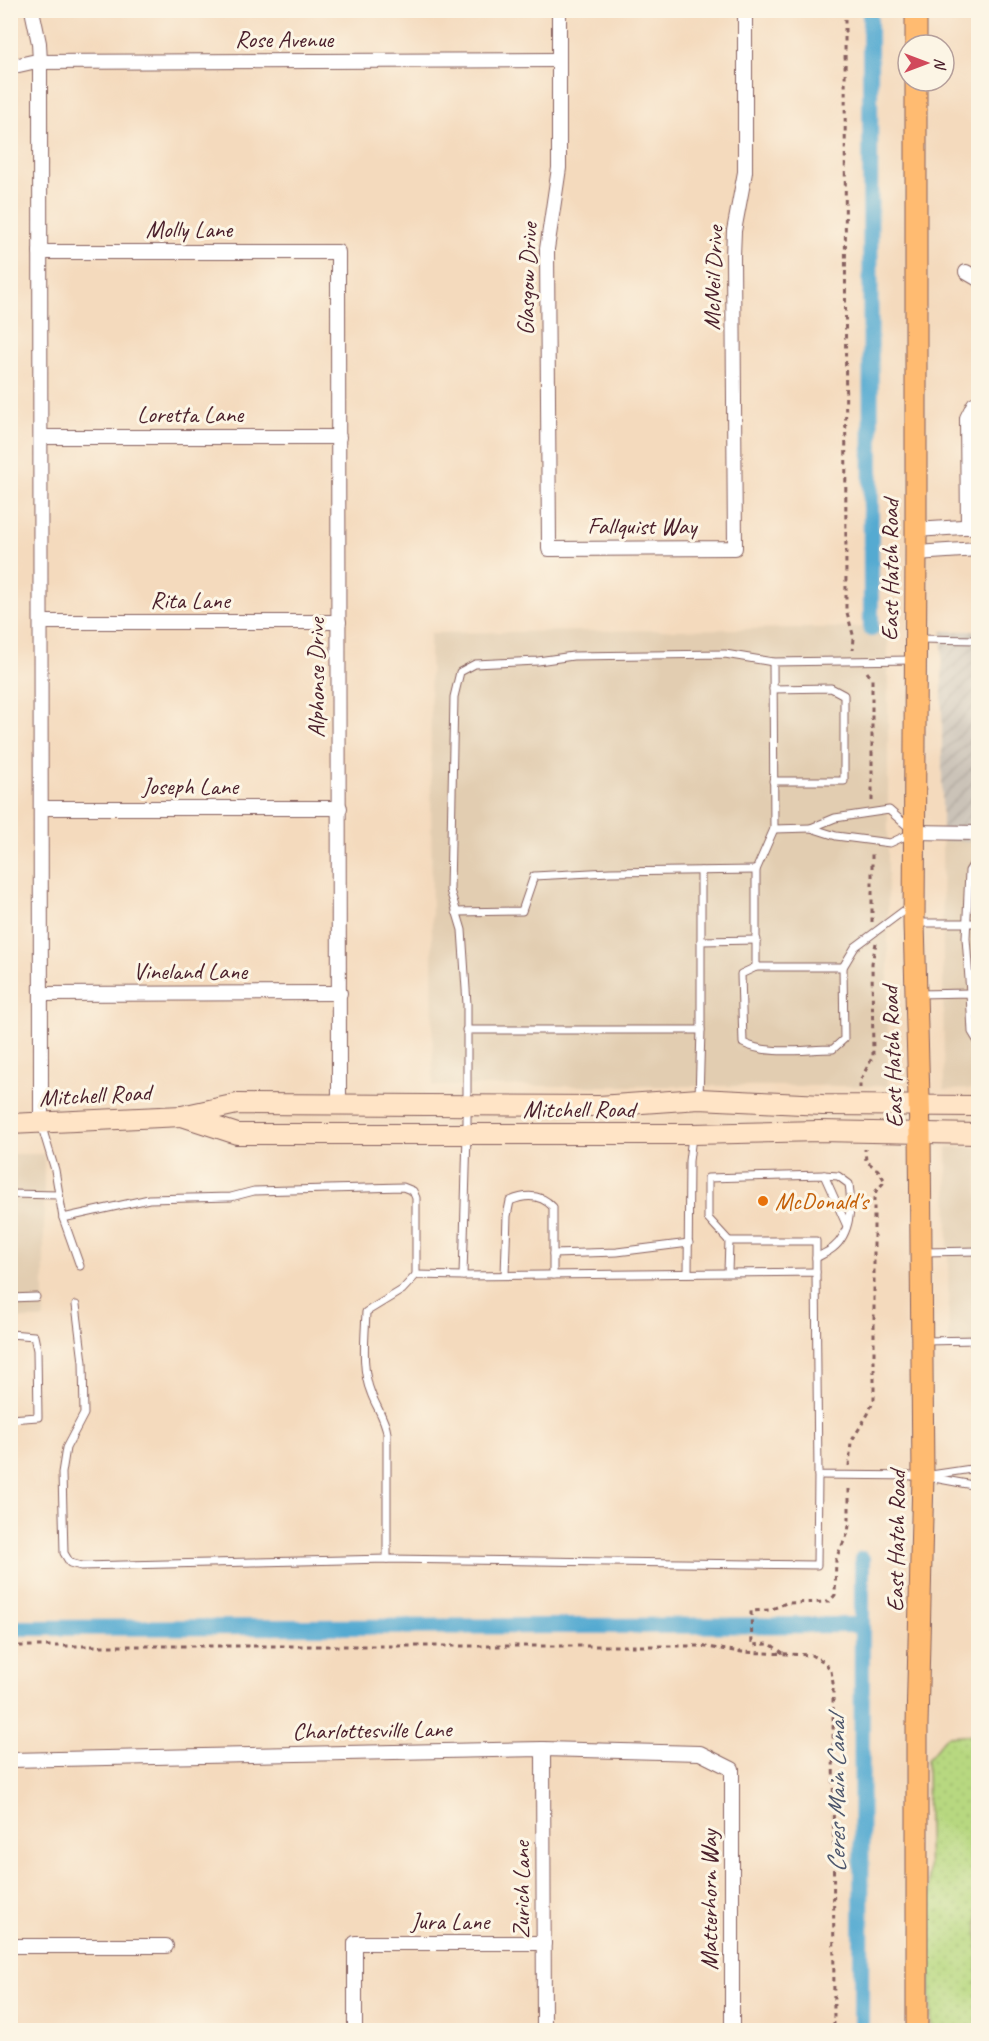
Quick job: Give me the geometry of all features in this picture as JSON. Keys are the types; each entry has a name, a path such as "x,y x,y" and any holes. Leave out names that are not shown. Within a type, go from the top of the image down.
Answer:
{"main road":[{"path":"916,10 916,33"},
{"name":"East Hatch Road","path":"916,93 914,913 920,1133 923,1476 917,1725 917,2031"},
{"name":"Mitchell Road","path":"10,1124 182,1116 237,1104 599,1106 699,1100 823,1105 978,1106"},
{"name":"Mitchell Road","path":"182,1116 237,1134 692,1134 819,1131 978,1134"}],"street":[{"path":"32,10 39,43 40,62 41,1123"},
{"name":"Glasgow Drive","path":"549,549 547,249 559,168 559,10"},
{"name":"McNeil Drive","path":"735,548 733,256 734,231 745,172 745,10"},
{"name":"Rose Avenue","path":"10,67 20,63 40,62 559,60"},
{"name":"Molly Lane","path":"40,252 338,252"},
{"name":"Alphonse Drive","path":"338,252 339,1104"},
{"path":"916,530 973,526 967,418 974,404"},
{"name":"Loretta Lane","path":"40,437 339,437"},
{"name":"Fallquist Way","path":"549,549 735,548"},
{"path":"916,553 978,549"},
{"name":"Rita Lane","path":"41,622 339,622"},
{"name":"Joseph Lane","path":"41,808 340,808"},
{"path":"914,832 978,833"},
{"name":"Vineland Lane","path":"41,994 340,993"},
{"name":"Charlottesville Lane","path":"10,1760 543,1749 700,1754 732,1769"},
{"name":"Zurich Lane","path":"543,1749 544,2031"},
{"name":"Matterhorn Way","path":"732,1769 732,2031"},
{"name":"Jura Lane","path":"355,2031 355,1943 544,1943"},
{"path":"10,1946 166,1946"}],"lane":[{"path":"916,639 978,640"},
{"path":"463,1276 467,1134 466,1030 462,930 450,890 454,698 460,672 475,664 538,661 573,656 725,654 773,662 915,660"},
{"path":"756,967 756,870 774,829 773,662"},
{"path":"773,689 831,688 844,695 844,781 773,781"},
{"path":"774,829 811,828 836,836 890,843 914,832 888,810 835,818 811,828"},
{"path":"978,861 974,862 969,871 966,923 972,1032 978,1042"},
{"path":"456,912 522,911 534,876 756,870"},
{"path":"699,1100 701,871"},
{"path":"843,967 756,967 741,974 742,1043 752,1048 776,1050 832,1049 844,1038 843,967 855,947 914,913 966,923 978,923"},
{"path":"700,941 757,940"},
{"path":"969,971 978,971"},
{"path":"915,994 970,993"},
{"path":"466,1030 701,1030"},
{"path":"41,1123 55,1170 63,1218 80,1266"},
{"path":"688,1272 689,1161 692,1134"},
{"path":"824,1175 846,1224"},
{"path":"728,1272 729,1241 708,1218 708,1178 824,1175 838,1176 849,1184 852,1204 843,1238 833,1248 816,1258"},
{"path":"63,1218 149,1199 231,1197 254,1191 403,1187 413,1191 416,1197 416,1275 402,1290 366,1312 367,1380 371,1394 386,1422 387,1433 387,1559"},
{"path":"10,1194 59,1195"},
{"path":"506,1275 507,1216 510,1201 521,1196 538,1196 547,1200 553,1207 553,1275"},
{"path":"76,1305 83,1362 84,1414 66,1448 62,1473 64,1553 70,1563 81,1566 387,1559 818,1565 816,1241 729,1241"},
{"path":"553,1254 617,1252 689,1243"},
{"path":"921,1252 978,1251"},
{"path":"416,1275 816,1272"},
{"path":"10,1298 36,1298"},
{"path":"10,1334 34,1336 37,1350 38,1406 38,1417 10,1419"},
{"path":"922,1341 978,1340"},
{"path":"818,1475 923,1476 978,1468"},
{"path":"923,1476 978,1486"}],"path":[{"path":"845,10 845,463"},
{"path":"783,1653 770,1644 752,1645 751,1611 771,1610 786,1603 829,1602 835,1595 836,1558 848,1533 849,1525 851,1442 874,1399 874,1198 881,1185"},
{"path":"10,1646 699,1646 742,1652 811,1655 820,1659 829,1667 832,1677 834,2031"}],"shaded area":[{"path":"888,627 888,1086 433,1086 430,633"},
{"path":"942,631 978,631 978,841 942,841"},
{"path":"942,841 978,841 978,1089 944,1090"},
{"path":"947,1147 978,1147 978,1349 949,1349"},
{"path":"10,1154 44,1154 44,1319 11,1319"}],"green space":[{"path":"978,1734 978,2030 931,2030 927,1760 947,1736"}],"waterway":[{"path":"870,10 871,629"},
{"name":"Ceres Main Canal","path":"861,2030 862,1559"},
{"path":"10,1628 861,1625"}],"place":[{"name":"McDonald's","path":"763,1201"}]}
